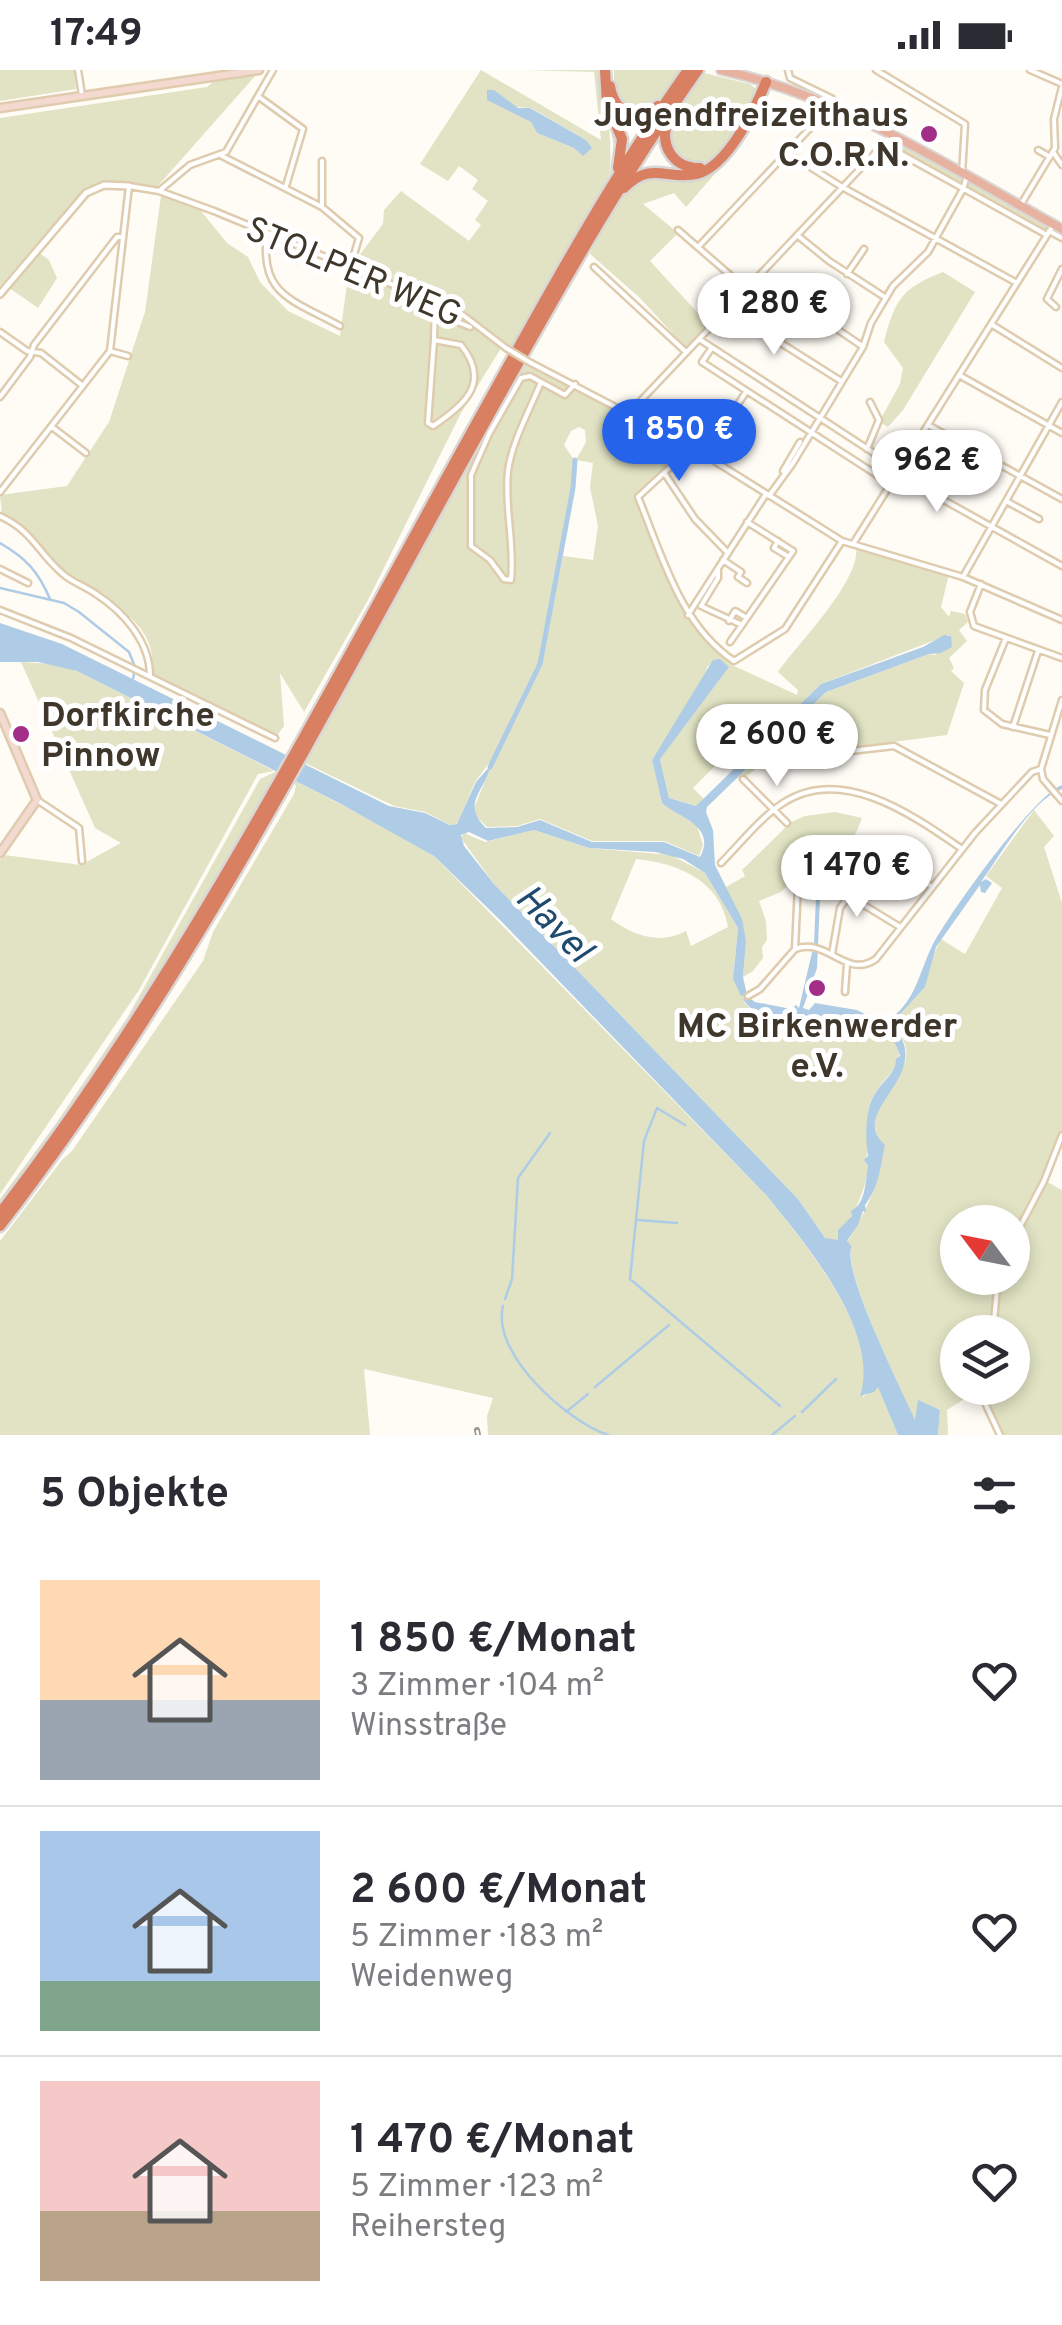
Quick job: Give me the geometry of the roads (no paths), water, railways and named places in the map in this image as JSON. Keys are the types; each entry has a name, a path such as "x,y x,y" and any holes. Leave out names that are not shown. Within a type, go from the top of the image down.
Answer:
{"highway":[{"path":"608,70 614,100 632,115 652,110 698,70"},
{"path":"605,205 622,144 606,100 608,70"},
{"path":"688,70 665,126 666,148 682,165 704,167 720,158 763,81"},
{"path":"605,205 642,175 693,174 714,166 752,112 763,81"},
{"path":"0,1213 146,1006 297,753 605,205 678,91"},
{"path":"0,1226 145,1022 200,933 280,782"}],"main road":[{"path":"0,108 258,70"},
{"path":"721,70 830,106 892,135 1020,206 1053,230"},
{"path":"0,713 38,800 0,854"}],"street":[{"path":"78,70 82,95"},
{"path":"222,156 273,70"},
{"path":"699,246 830,106 833,100 790,78 788,70"},
{"path":"781,475 793,463 863,347 886,298 906,270 928,252 963,189 965,124 876,70"},
{"path":"1020,206 1051,154 1062,85 1030,70"},
{"path":"259,96 303,129 286,186"},
{"path":"630,412 892,135"},
{"path":"1054,142 1062,146"},
{"path":"885,144 963,189 1053,230 1062,238"},
{"path":"1038,150 1051,154 1062,165"},
{"path":"788,153 1017,283"},
{"path":"159,191 190,164 222,156 322,207 359,238 350,268"},
{"path":"322,161 322,207"},
{"path":"0,294 86,193 104,184 129,186 110,351 0,492"},
{"name":"STOLPER WEG","path":"129,186 159,191 268,233 468,317 506,348 705,454 842,541 964,577 1062,620"},
{"path":"678,230 746,289"},
{"path":"853,544 1053,230"},
{"path":"268,233 264,260 270,281 340,326"},
{"path":"797,235 886,298"},
{"path":"0,396 34,345 117,237 122,236"},
{"path":"847,274 864,249"},
{"path":"594,267 686,352"},
{"path":"1056,307 1047,298 1062,268"},
{"path":"758,276 863,347"},
{"path":"434,340 462,345 474,360 474,384 460,409 433,426 428,423 435,303"},
{"path":"732,303 754,326 841,381"},
{"path":"435,313 470,327"},
{"path":"990,324 1062,368"},
{"path":"0,332 26,351 41,353 83,386"},
{"path":"699,339 868,448 898,472 1062,566"},
{"path":"711,348 702,362 891,484"},
{"path":"110,351 128,356"},
{"path":"541,381 508,468 512,577 508,581 482,552 471,546 471,475 518,381 526,375 541,381 566,395 575,384"},
{"path":"959,375 1062,433"},
{"path":"705,454 746,392"},
{"path":"868,448 879,420 870,402"},
{"path":"964,577 1062,402"},
{"path":"928,425 1062,499"},
{"path":"52,427 86,453"},
{"path":"688,615 800,442"},
{"path":"692,447 638,497 688,615 717,650 734,662 785,629 842,541"},
{"path":"664,474 694,518 728,552"},
{"path":"1006,502 1039,520"},
{"path":"0,516 30,534 63,574 98,596 123,619 146,646 150,676"},
{"path":"730,642 789,557 774,548 778,542 748,522"},
{"path":"723,560 741,572 738,577 748,583"},
{"path":"0,569 28,582"},
{"path":"718,569 718,578 701,606 742,626"},
{"path":"981,584 970,612 971,621 978,628 1062,658"},
{"path":"0,610 29,619 276,738"},
{"path":"729,622 735,611 747,618"},
{"path":"1006,638 985,690 983,706 989,717 1050,735"},
{"path":"1013,727 1039,650"},
{"path":"1062,700 1040,769 1062,801"},
{"path":"799,757 894,746 1001,804"},
{"path":"795,949 815,946 847,964 871,964 1001,804 1032,772 1040,769"},
{"path":"743,779 788,822"},
{"path":"721,863 774,810 795,796 830,790 872,795 962,849"},
{"path":"38,800 79,828 82,860"},
{"path":"853,841 933,887"},
{"path":"832,954 837,916 847,895 880,854"},
{"path":"748,996 757,992 795,949 800,883 828,884 901,928"},
{"path":"845,992 847,964"},
{"path":"1030,1208 1061,1139"},
{"path":"986,1405 1000,1435"}],"water":[{"path":"487,90 494,90 518,108 530,108 586,140 592,148 583,156 574,148 537,133 531,122 487,100"},
{"path":"0,623 62,644 389,806 457,824 476,782 491,765 475,804 475,812 486,828 517,827 540,820 592,842 664,842 700,857 704,838 694,824 662,803 652,760 713,660 720,659 729,667 660,759 669,798 696,806 821,684 923,647 944,635 951,636 952,647 941,653 826,692 707,807 715,865 742,919 747,995 741,996 733,979 738,928 705,873 683,859 655,852 589,848 534,830 488,841 469,832 461,835 464,846 494,884 798,1199 825,1238 838,1240 838,1230 852,1216 851,1211 864,1192 870,1106 900,1056 890,1037 874,1027 780,1021 759,1014 743,999 799,1008 814,944 816,897 833,874 820,898 817,968 803,1008 809,1010 815,1003 857,1010 883,1023 894,1016 909,999 932,946 973,884 1032,810 1062,785 1028,816 1007,844 981,882 986,879 992,883 985,893 980,885 936,947 925,987 892,1025 904,1043 905,1060 876,1119 876,1132 885,1145 877,1183 865,1205 866,1212 863,1211 847,1241 852,1246 851,1259 863,1303 915,1420 918,1400 940,1410 938,1435 898,1435 878,1387 860,1396 864,1371 850,1316 800,1237 766,1195 434,856 341,804 77,671 38,662 0,662"}],"waterway":[{"path":"490,767 540,664 575,460"},
{"path":"0,543 30,566 50,599"},
{"path":"0,588 64,603 79,612 129,652 135,667 133,679"},
{"path":"685,1125 657,1108 644,1141 630,1279 780,1406"},
{"path":"505,1299 512,1279 518,1178 550,1133"},
{"path":"638,1220 677,1223"},
{"path":"503,1306 502,1325 520,1364 554,1401 608,1435"},
{"path":"595,1387 669,1325"},
{"path":"802,1412 836,1379"},
{"path":"566,1412 588,1394"},
{"path":"772,1435 795,1416"}],"railway":[{"path":"477,1430 478,1435"}],"place":[{"name":"Jugendfreizeithaus C.O.R.N.","path":"929,134"},
{"name":"Dorfkirche Pinnow","path":"21,734"},
{"name":"MC Birkenwerder e.V.","path":"817,988"}],"water label":[{"name":"Havel","path":"555,923"}]}
